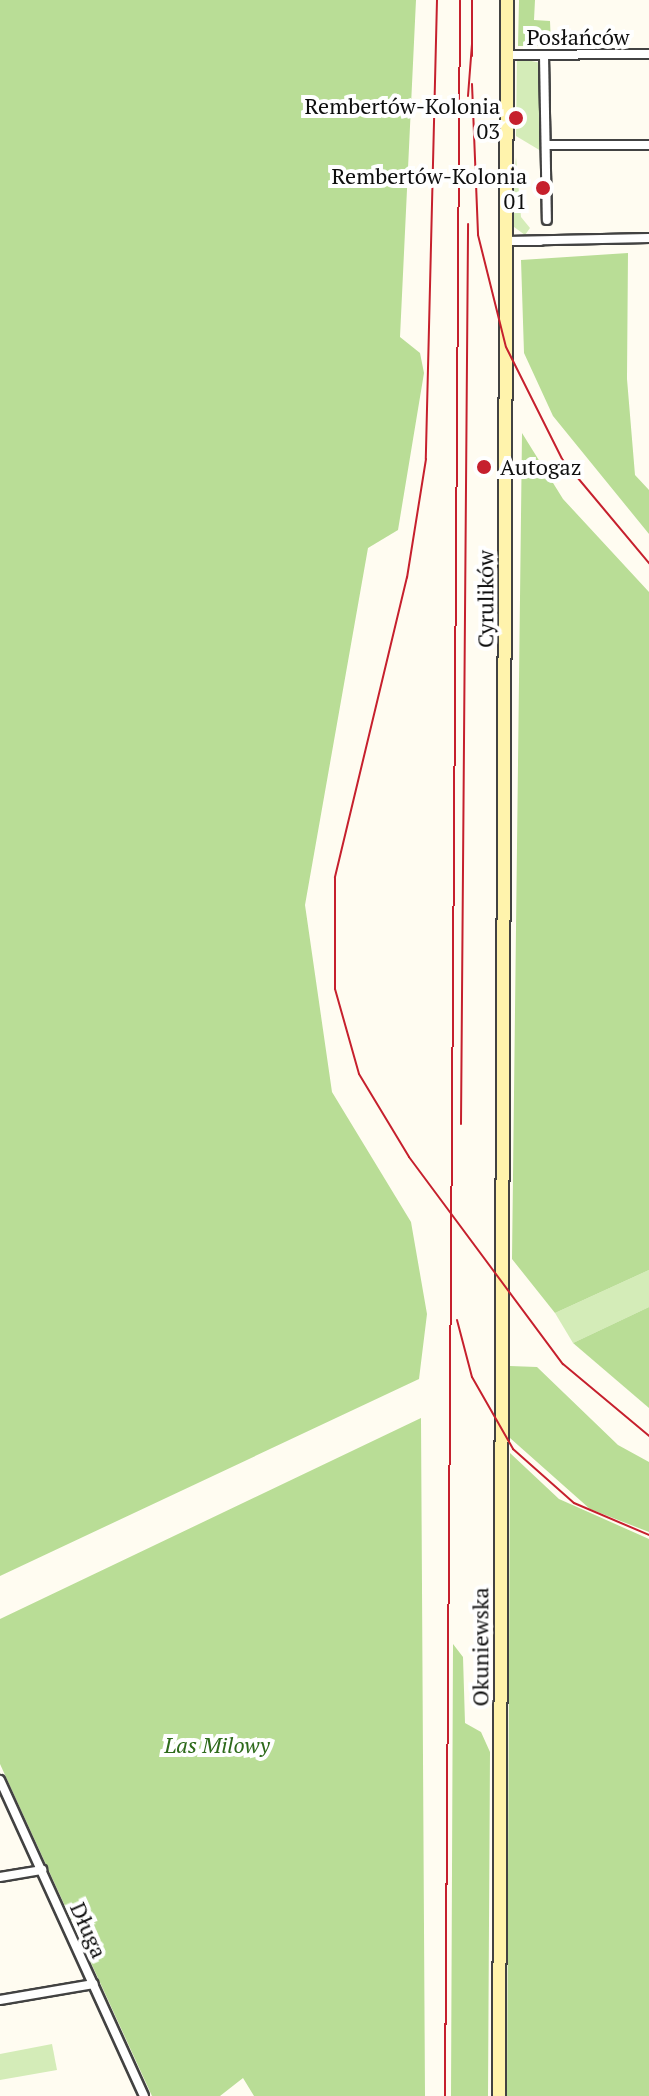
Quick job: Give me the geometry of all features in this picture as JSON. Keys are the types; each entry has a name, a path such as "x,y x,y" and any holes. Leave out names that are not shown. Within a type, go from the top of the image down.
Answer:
{"main road":[{"name":"Cyrulików","path":"501,1198 507,0"},
{"name":"Okuniewska","path":"499,2096 501,1198"}],"street":[{"name":"Posłańców","path":"507,55 649,54"},
{"path":"544,55 547,220"},
{"path":"547,145 649,145"},
{"path":"507,241 649,238"},
{"name":"Długa","path":"0,1780 144,2096"},
{"path":"0,1877 42,1870"},
{"path":"0,2000 94,1984"}],"green space":[{"path":"0,0 416,0 400,337 420,353 424,373 398,530 368,548 305,905 332,1092 411,1222 427,1314 419,1379 0,1576"},
{"path":"519,0 535,0 534,20 550,21 551,46 518,46"},
{"path":"517,58 541,63 541,151 516,136"},
{"path":"516,157 521,217 530,228 525,235 510,224"},
{"path":"628,253 627,379 635,475 649,490 649,534 553,416 524,353 521,260"},
{"path":"522,433 563,499 649,592 649,1270 555,1313 512,1259"},
{"path":"649,1270 649,1307 573,1343 555,1313"},
{"path":"649,1307 649,1408 573,1343"},
{"path":"510,1366 537,1367 618,1445 649,1462 649,1532 590,1509 510,1438"},
{"name":"Las Milowy","path":"421,1418 425,2096 254,2096 243,2078 220,2096 152,2096 0,1764 0,1619"},
{"path":"510,1453 559,1499 649,1539 649,2096 507,2096"},
{"path":"453,1644 463,1657 465,1723 481,1732 490,1752 488,2096 451,2096"},
{"path":"52,2044 57,2070 0,2080 0,2054"}],"railway":[{"path":"437,0 426,459 407,577 335,878 335,989 359,1074 409,1157 563,1364 649,1436"},
{"path":"445,2096 460,0"},
{"path":"472,0 472,56"},
{"path":"468,96 472,44"},
{"path":"472,84 478,235 506,347 562,459 649,563"},
{"path":"461,1124 468,224"},
{"path":"457,1320 472,1377 513,1449 574,1503 649,1535"}],"place":[{"name":"Rembertów-Kolonia 03","path":"516,118"},
{"name":"Rembertów-Kolonia 01","path":"543,188"},
{"name":"Autogaz","path":"484,467"}]}
